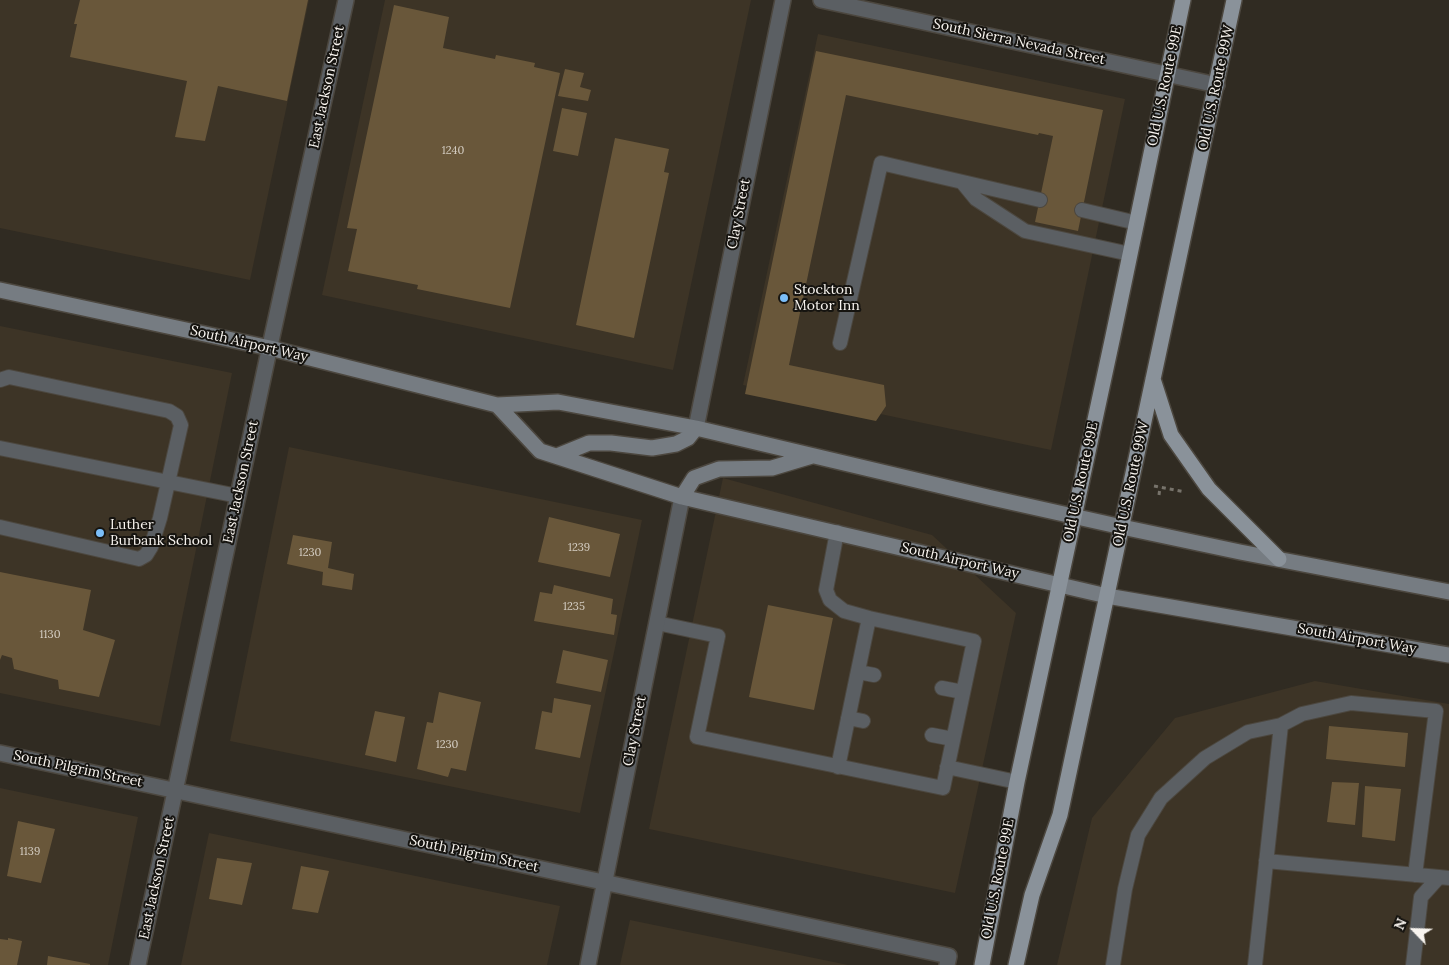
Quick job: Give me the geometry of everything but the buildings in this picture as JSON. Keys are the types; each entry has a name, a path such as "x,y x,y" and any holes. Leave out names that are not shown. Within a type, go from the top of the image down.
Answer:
{"main road":[{"name":"Old U.S. Route 99E","path":"982,965 1058,584 1183,0"},
{"name":"Old U.S. Route 99W","path":"1016,965 1032,895 1060,816 1234,0"},
{"name":"South Airport Way","path":"0,290 270,348 497,405 558,402 696,428 1122,527 1279,560 1449,592"},
{"path":"1153,378 1171,435 1186,457 1209,489 1279,560"},
{"name":"South Airport Way","path":"497,405 540,451 682,497 1107,596 1449,655"},
{"path":"557,456 588,443 611,443 652,448 676,444 688,438 696,428"},
{"path":"682,497 694,478 719,469 772,468 813,456"}],"street":[{"name":"East Jackson Street","path":"138,965 346,0"},
{"name":"Clay Street","path":"696,428 782,0"},
{"name":"South Sierra Nevada Street","path":"821,0 1216,85"},
{"name":"Clay Street","path":"588,965 682,497"},
{"name":"South Pilgrim Street","path":"0,753 605,882 948,960"}],"lane":[{"path":"840,343 881,163 1040,200"},
{"path":"962,182 976,199 1025,231 1130,254"},
{"path":"1082,210 1136,223"},
{"path":"0,380 9,377 169,410 177,416 180,425 169,481 152,547 146,555 139,559 0,527"},
{"path":"0,448 238,496"},
{"path":"657,623 718,636 697,737 943,788 974,641 844,611 830,600 826,590 838,532"},
{"path":"838,766 869,618"},
{"path":"858,672 874,675"},
{"path":"942,688 963,692"},
{"path":"1113,965 1125,889 1138,835 1161,798 1205,758 1248,732 1281,725 1302,714 1351,703 1436,711 1415,875"},
{"path":"848,718 863,721"},
{"path":"1255,965 1281,725"},
{"path":"932,735 953,739"},
{"path":"947,767 1017,782"},
{"path":"1266,861 1444,878"},
{"path":"1413,965 1421,897 1444,878"}],"path":[{"path":"1154,486 1192,493"},
{"path":"1158,495 1160,487"}],"shaded area":[{"path":"0,0 309,0 250,280 0,228"},
{"path":"385,0 751,0 673,370 322,295"},
{"path":"818,34 1125,99 1051,450 743,385"},
{"name":"Luther Burbank School","path":"0,326 232,373 160,726 0,693"},
{"path":"289,447 642,520 580,813 230,741"},
{"path":"723,478 932,535 1016,613 955,893 649,829"},
{"path":"1315,681 1449,704 1449,965 1057,965 1092,818 1175,718"},
{"path":"0,788 138,817 108,965 0,965"},
{"path":"209,833 560,906 547,965 181,965"},
{"path":"630,920 848,965 620,965"}],"place":[{"name":"Stockton Motor Inn","path":"784,298"},
{"name":"Luther Burbank School","path":"100,533"}]}
